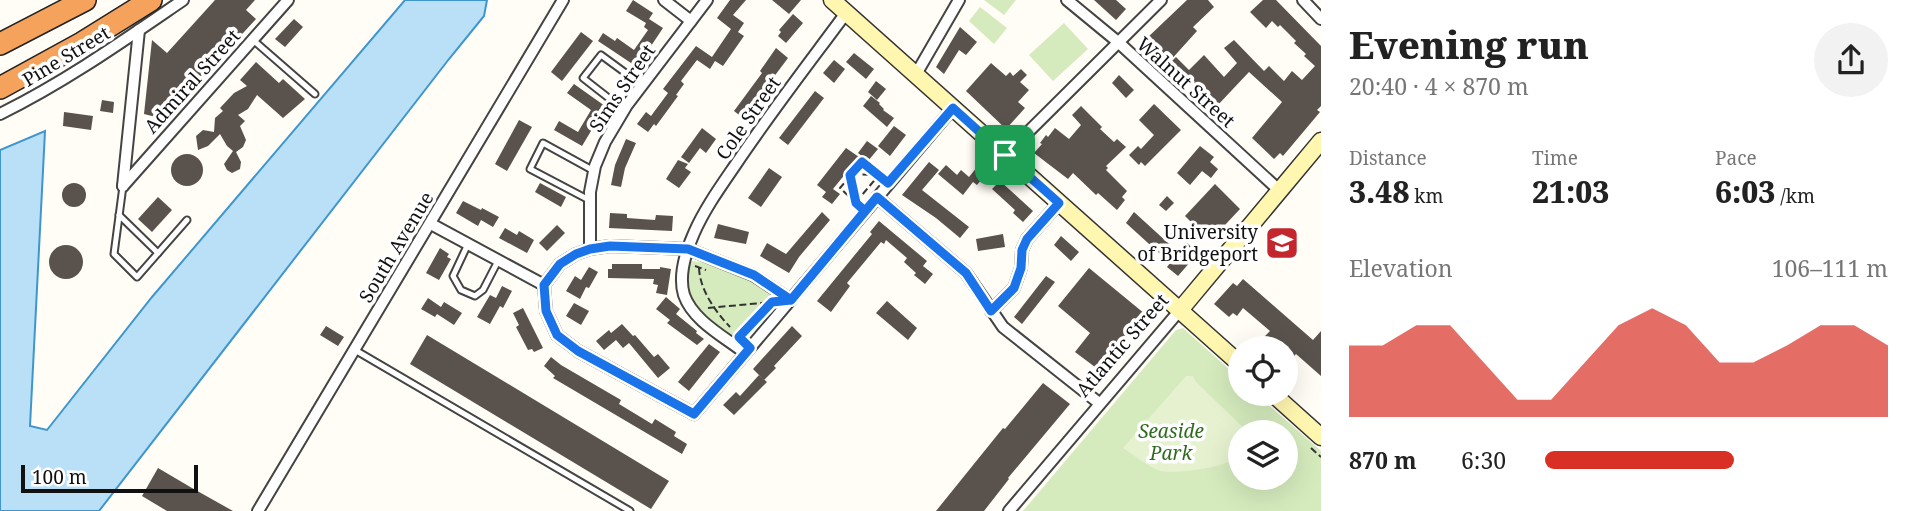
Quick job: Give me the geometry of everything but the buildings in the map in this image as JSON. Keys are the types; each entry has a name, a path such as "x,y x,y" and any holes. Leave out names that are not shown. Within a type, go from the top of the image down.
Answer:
{"highway":[{"path":"0,44 85,0"},
{"path":"0,88 82,43 151,0"}],"street":[{"name":"Pine Street","path":"0,114 59,83 183,0"},
{"name":"Admiral Street","path":"122,186 288,0"},
{"name":"South Avenue","path":"258,511 562,0"},
{"path":"664,0 691,21"},
{"name":"Sims Street","path":"590,249 590,201 594,172 605,142 624,110 707,0"},
{"path":"832,0 1228,353"},
{"path":"915,76 959,0"},
{"name":"Walnut Street","path":"1067,0 1280,191"},
{"path":"1005,155 1161,0"},
{"path":"1303,0 1321,19"},
{"name":"Cole Street","path":"693,310 682,287 688,249 704,212 753,138 846,13"},
{"path":"122,186 139,30"},
{"path":"791,300 754,275 688,249 610,246 590,249 560,264 544,285 546,311 557,335 578,351 694,414 748,351 791,300 877,197 884,179 953,108"},
{"name":"Atlantic Street","path":"1009,511 1321,141"},
{"path":"877,197 966,273 1003,327 1099,403"},
{"path":"991,311 1014,288 1027,239 1059,203"},
{"path":"431,224 544,285"},
{"path":"693,310 703,321 736,340 748,351"},
{"path":"1286,406 1321,437"}],"lane":[{"path":"253,40 315,94"},
{"path":"624,110 583,79 601,55 642,85"},
{"path":"590,201 530,169 543,143 594,172"},
{"path":"122,186 114,254 137,277 187,220"},
{"path":"119,215 158,253"},
{"path":"468,244 453,276 461,290 475,296 483,290 498,260"},
{"path":"355,350 630,511"}],"path":[{"path":"856,203 840,189 863,161 884,179"},
{"path":"851,175 884,179"},
{"path":"851,175 856,203"},
{"path":"856,203 884,179"},
{"path":"685,264 710,271"},
{"path":"699,267 702,284 715,308 736,340 748,351"},
{"path":"767,298 772,302"},
{"path":"693,310 772,302"},
{"path":"736,340 772,302"}],"green space":[{"path":"984,0 1016,0 1004,15"},
{"path":"980,7 1007,28 994,44 969,21"},
{"path":"1064,23 1088,49 1053,81 1029,55"},
{"path":"692,261 737,274 777,298 777,304 743,343 738,343 708,318 691,297 686,285 686,274"},
{"name":"Seaside Park","path":"1183,328 1228,368 1228,406 1270,406 1286,420 1228,420 1228,490 1298,490 1298,431 1321,451 1321,511 1023,511 1176,330"},
{"path":"1186,376 1193,376 1236,420 1228,420 1228,462 1221,465 1177,472 1161,471 1123,448"}],"water":[{"path":"405,0 487,0 484,16 99,511 0,511 0,150 45,131 30,426 47,430 152,297"}],"place":[{"name":"University of Bridgeport","path":"1282,243"}],"route":[{"path":"1005,155 953,108 888,183 862,162 850,175 856,203 865,211 791,300 754,275 688,249 610,246 576,254 560,264 544,285 546,311 557,335 578,351 694,414 750,348 739,337 772,302 791,300 877,197 966,273 991,311 1014,288 1027,239 1059,203 1005,155"}]}
